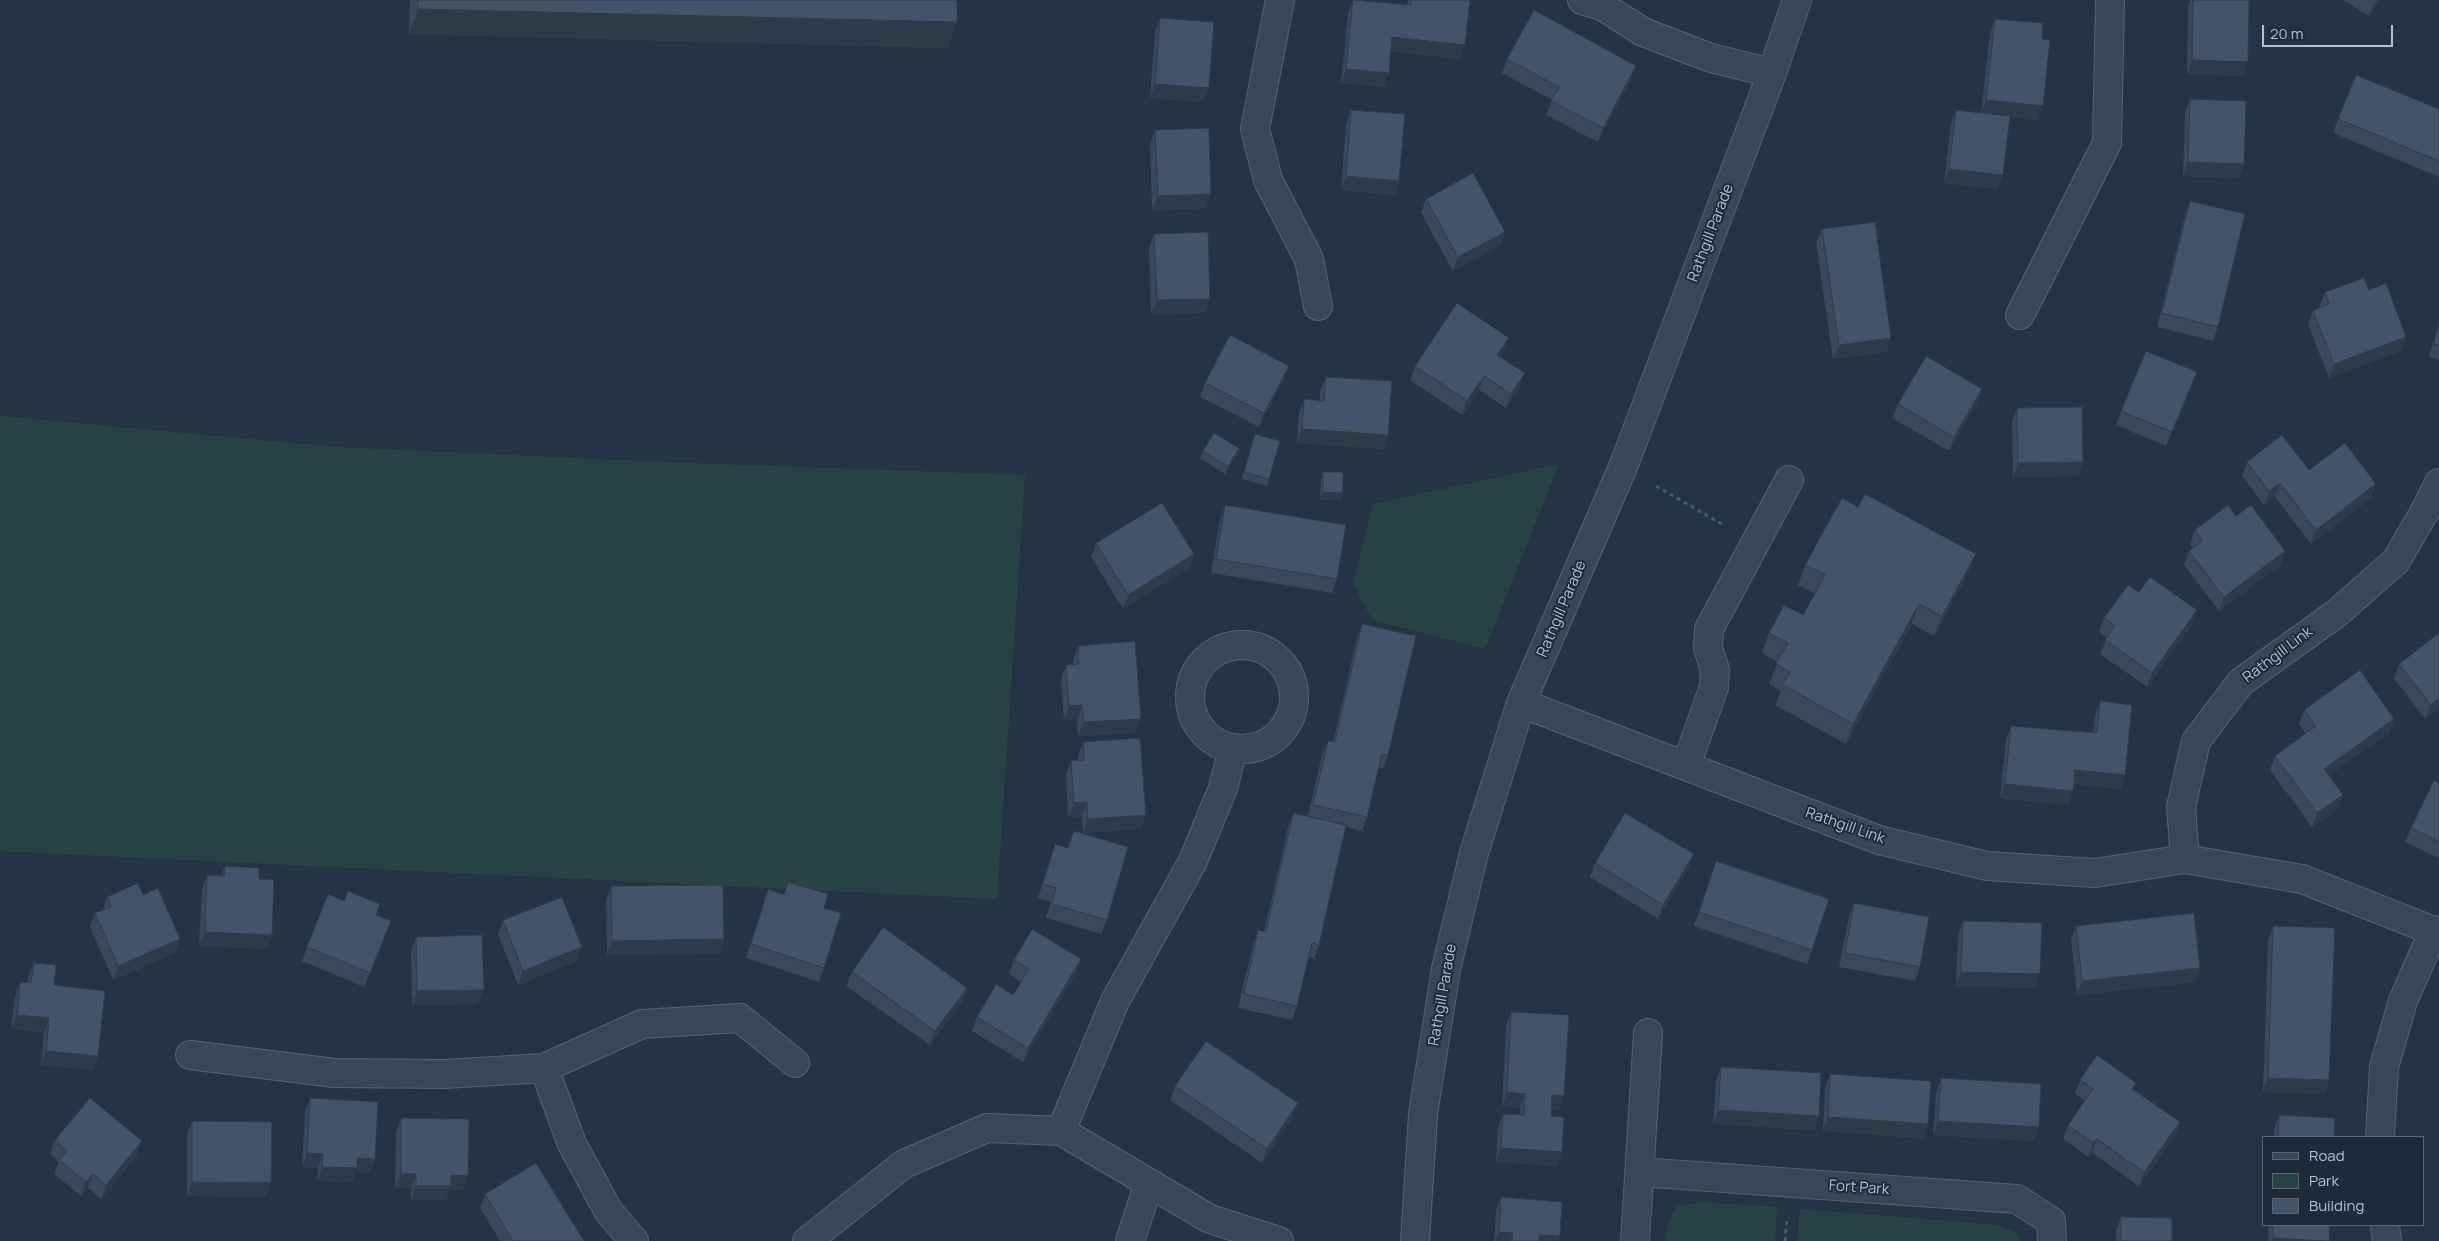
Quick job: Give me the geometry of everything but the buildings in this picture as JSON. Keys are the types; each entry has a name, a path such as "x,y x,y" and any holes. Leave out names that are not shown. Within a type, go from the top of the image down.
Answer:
{"street":[{"path":"1280,0 1255,129 1268,180 1309,259 1318,306"},
{"name":"Rathgill Parade","path":"1415,1241 1423,1114 1446,969 1474,852 1521,703 1623,467 1772,73 1797,0"},
{"path":"2020,315 2107,144 2110,0"},
{"path":"1597,2 1643,32 1711,58 1772,73"},
{"path":"1686,766 1714,687 1715,670 1708,648 1709,629 1789,480"},
{"name":"Rathgill Link","path":"2186,859 2181,807 2196,741 2242,682 2336,613 2396,561 2439,483"},
{"name":"Rathgill Link","path":"1521,703 1879,840 1987,866 2095,873 2186,859 2302,879 2436,932 2403,1001 2384,1067 2380,1136"},
{"path":"1061,1131 1115,1001 1193,861 1223,788 1232,749"},
{"path":"190,1055 334,1073 445,1074 544,1068 642,1024 740,1018 795,1063"},
{"path":"1635,1241 1648,1033"},
{"path":"544,1068 572,1144 609,1212 634,1241"},
{"path":"807,1241 904,1164 987,1128 1061,1131 1210,1218 1279,1241"},
{"name":"Fort Park","path":"1640,1172 2017,1199 2052,1221 2052,1241"},
{"path":"1130,1241 1149,1183"},
{"path":"2385,1226 2387,1241"}],"path":[{"path":"1623,467 1755,543"}],"green space":[{"path":"0,416 336,447 662,462 1025,475 997,899 0,851"},
{"path":"1559,464 1485,649 1372,620 1353,583 1373,504"},
{"path":"1701,1202 1777,1207 1775,1241 1666,1241 1668,1221 1678,1206"},
{"path":"1800,1209 1998,1225 2017,1233 2021,1241 1797,1241"}]}
